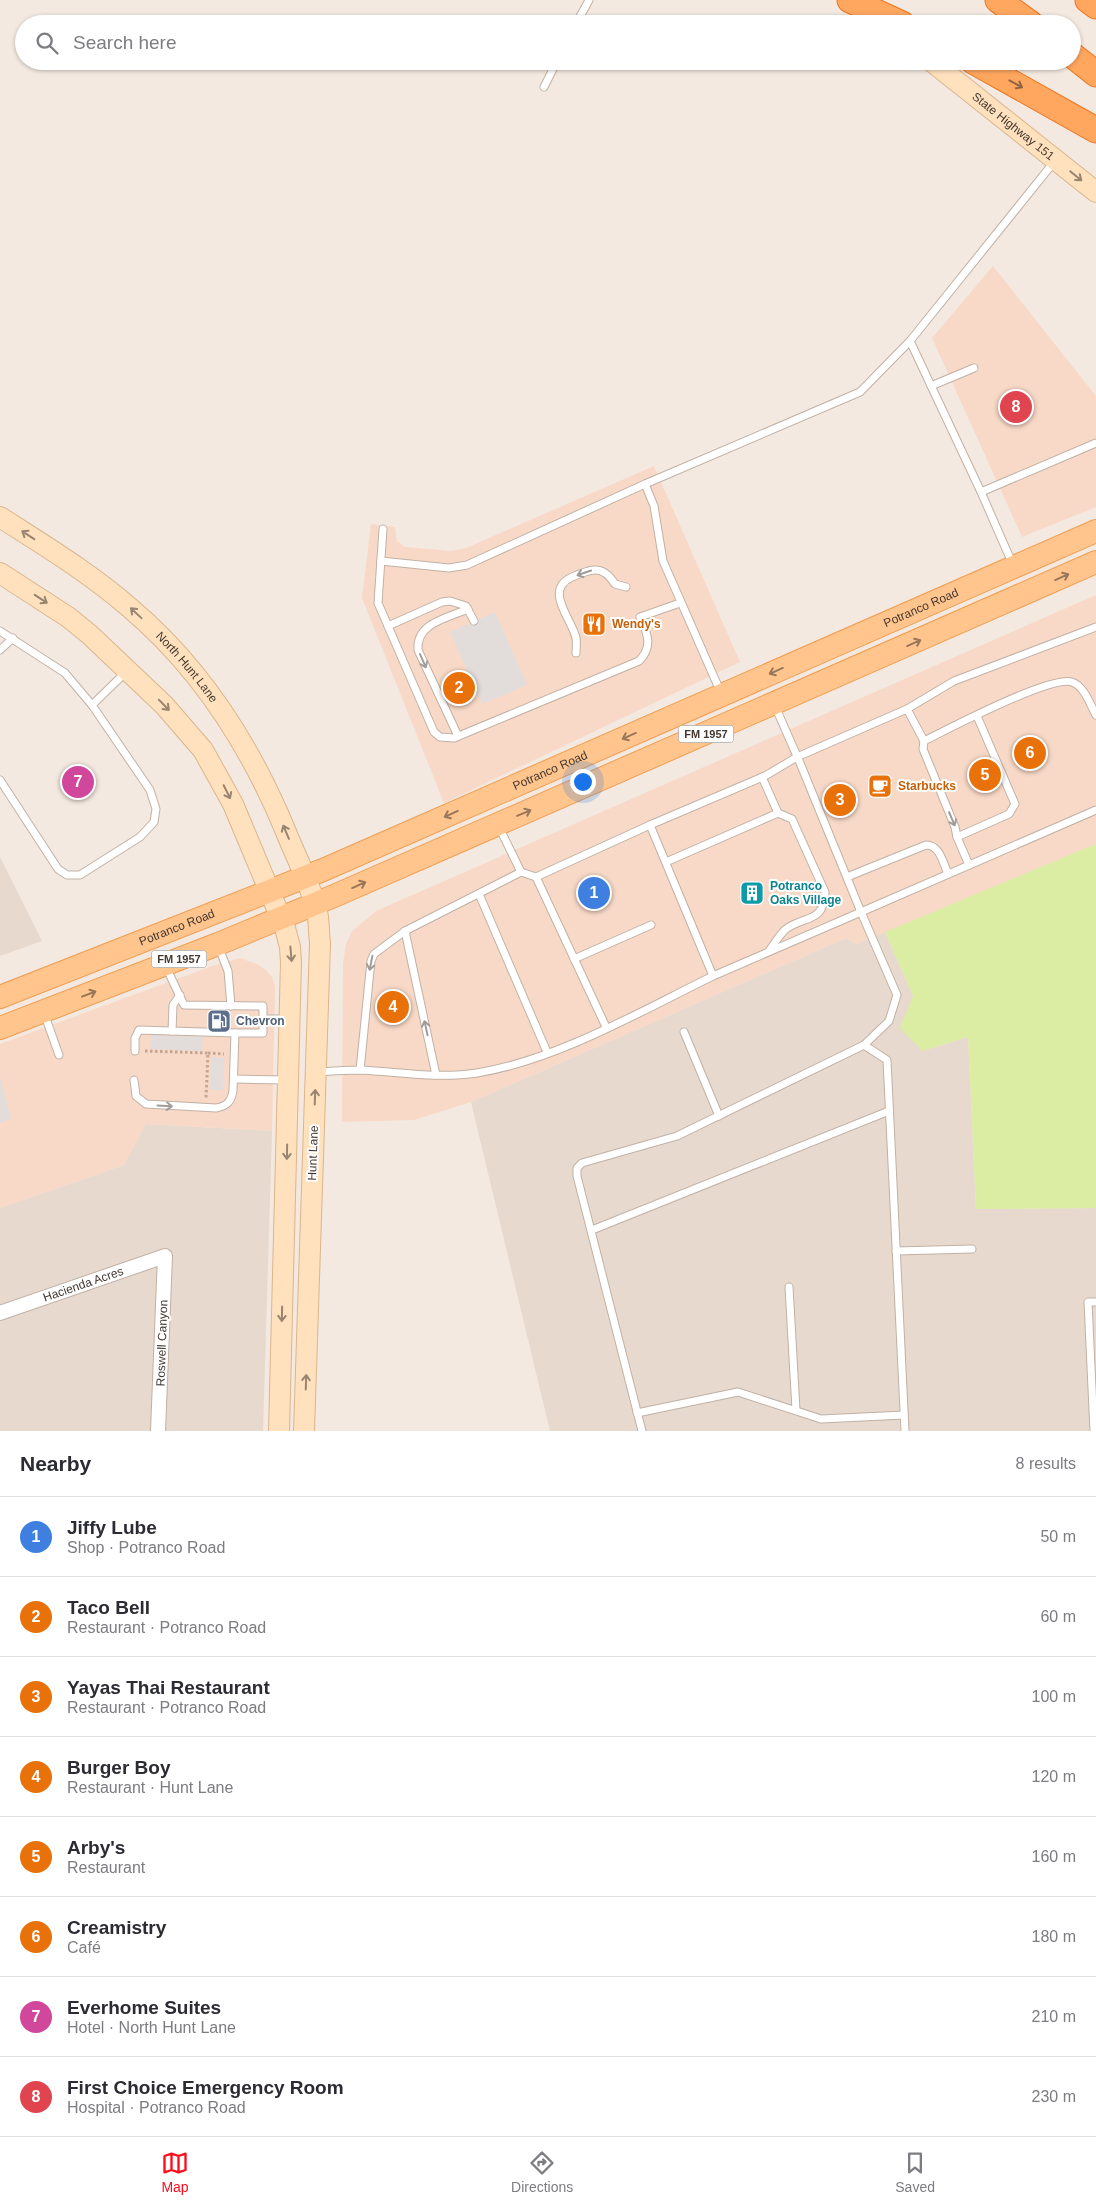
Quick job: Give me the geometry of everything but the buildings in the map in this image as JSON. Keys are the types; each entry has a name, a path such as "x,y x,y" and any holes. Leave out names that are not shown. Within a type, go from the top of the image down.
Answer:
{"highway":[{"path":"850,0 882,15"},
{"path":"998,0 1019,15"},
{"path":"1088,0 1096,6"},
{"path":"1081,62 1096,74"},
{"path":"989,70 1096,130"}],"main road":[{"path":"844,0 866,15"},
{"name":"State Highway 151","path":"942,70 1096,192"},
{"name":"North Hunt Lane","path":"0,517 71,563 113,594 148,624 184,661 214,700 250,756 271,798 304,877"},
{"name":"Potranco Road","path":"0,997 270,892 1096,531"},
{"name":"FM 1957","path":"0,1028 218,944 579,789 1096,562"},
{"path":"0,573 68,617 128,670 177,719 203,750 233,804 280,917 291,952 279,1431"},
{"path":"774,704 774,695 780,687 883,640 904,625 912,612"},
{"path":"579,789 587,777 602,765 722,709 724,704 722,695"},
{"name":"Hunt Lane","path":"304,877 318,917 320,944 304,1431"},
{"path":"34,984 44,1012"},
{"path":"287,1125 301,1132 299,1234 310,1246"}],"street":[{"name":"Hacienda Acres","path":"0,1313 165,1256"},
{"name":"Roswell Canyon","path":"158,1431 165,1256"}],"lane":[{"path":"580,15 588,0"},
{"path":"544,86 552,70"},
{"path":"381,560 449,568 467,565 645,484 860,392 910,341 1056,160"},
{"path":"910,341 1014,567"},
{"path":"931,386 974,368"},
{"path":"981,492 1096,443"},
{"path":"645,484 654,506 663,560 680,603 722,695"},
{"path":"383,529 378,603 434,732 440,737 458,736 639,661 644,655 649,642 640,617 680,603"},
{"path":"576,654 576,638 560,602 559,594 564,583 586,571 599,570 610,576 616,584 626,587"},
{"path":"388,626 442,602 457,602 466,606 474,621"},
{"path":"458,736 418,650 418,640 425,628 468,609"},
{"path":"498,824 521,872 536,877 762,777 798,757 908,709 954,681 1096,627"},
{"path":"0,631 65,673 92,705 150,790 156,809 154,822 140,837 80,875 67,875 58,869 0,780"},
{"path":"0,650 13,638"},
{"path":"92,705 128,670"},
{"path":"924,741 1016,697 1061,681 1071,682 1080,687 1096,715"},
{"path":"642,1431 592,1230 576,1176 576,1168 582,1163 677,1136 864,1045 889,1021 897,995 774,704"},
{"path":"908,709 924,741 923,749 969,865"},
{"path":"957,837 1009,814 1015,804 977,716"},
{"path":"762,777 778,813 792,819 825,892 825,906 816,916 786,930 769,952"},
{"path":"316,1072 360,1070 423,1076 477,1073 526,1061 606,1027 713,976 1096,810"},
{"path":"666,862 778,813"},
{"path":"650,825 713,976"},
{"path":"847,877 926,844 936,848 948,874"},
{"path":"360,1070 371,961 374,954 405,932 521,872"},
{"path":"536,877 606,1027"},
{"path":"479,894 548,1052"},
{"path":"574,959 650,926"},
{"path":"405,932 436,1075"},
{"path":"218,944 228,971 231,1006"},
{"path":"135,1051 136,1035 140,1030 263,1033 263,1006 184,1005 164,964"},
{"path":"172,1031 173,1005 180,995"},
{"path":"44,1012 59,1056"},
{"path":"263,1020 290,1020"},
{"path":"684,1032 718,1116"},
{"path":"134,1080 136,1096 146,1104 216,1108 225,1106 231,1098 234,1079 235,1033"},
{"path":"864,1045 887,1060 905,1431"},
{"path":"234,1079 289,1080"},
{"path":"592,1230 889,1110"},
{"path":"896,1251 972,1249"},
{"path":"789,1287 796,1410"},
{"path":"1094,1431 1088,1302 1096,1302"},
{"path":"637,1413 738,1392 821,1418 904,1415"}],"path":[{"path":"135,1051 234,1054"},
{"path":"198,1098 207,1098 208,1053"}],"shaded area":[{"path":"993,266 1096,396 1096,507 1022,537 932,338"},
{"path":"654,466 740,662 444,803 362,598 371,524 395,527 397,541 405,547 451,551 466,548"},
{"path":"1096,595 1096,844 857,944 846,938 471,1102 414,1120 342,1122 343,963 346,944 352,931 376,911"},
{"path":"495,612 527,685 482,704 450,632"},
{"path":"0,857 42,941 0,956"},
{"path":"885,932 913,996 922,1051 968,1037 976,1209 1096,1208 1096,1431 550,1431 471,1102 846,938 857,944"},
{"path":"240,958 257,964 266,970 272,977 275,987 272,1131 146,1124 124,1165 0,1208 0,1044 212,966"},
{"path":"151,1035 203,1037 202,1051 150,1049"},
{"path":"211,1057 224,1058 223,1090 210,1090"},
{"path":"0,1077 11,1119 0,1123"},
{"path":"145,1124 272,1131 263,1431 0,1431 0,1208 124,1165"}],"green space":[{"path":"1096,844 1096,1208 976,1209 968,1037 922,1051 900,1028 913,996 885,932"}],"place":[{"name":"First Choice Emergency Room","path":"1016,407"},
{"name":"Wendy's","path":"594,624"},
{"name":"Taco Bell","path":"459,688"},
{"name":"Creamistry","path":"1030,753"},
{"name":"Arby's","path":"985,775"},
{"name":"Everhome Suites","path":"78,782"},
{"name":"Starbucks","path":"880,786"},
{"name":"Yayas Thai Restaurant","path":"840,800"},
{"name":"Jiffy Lube","path":"594,893"},
{"name":"Potranco Oaks Village","path":"752,893"},
{"name":"Burger Boy","path":"393,1007"},
{"name":"Chevron","path":"219,1021"}]}
